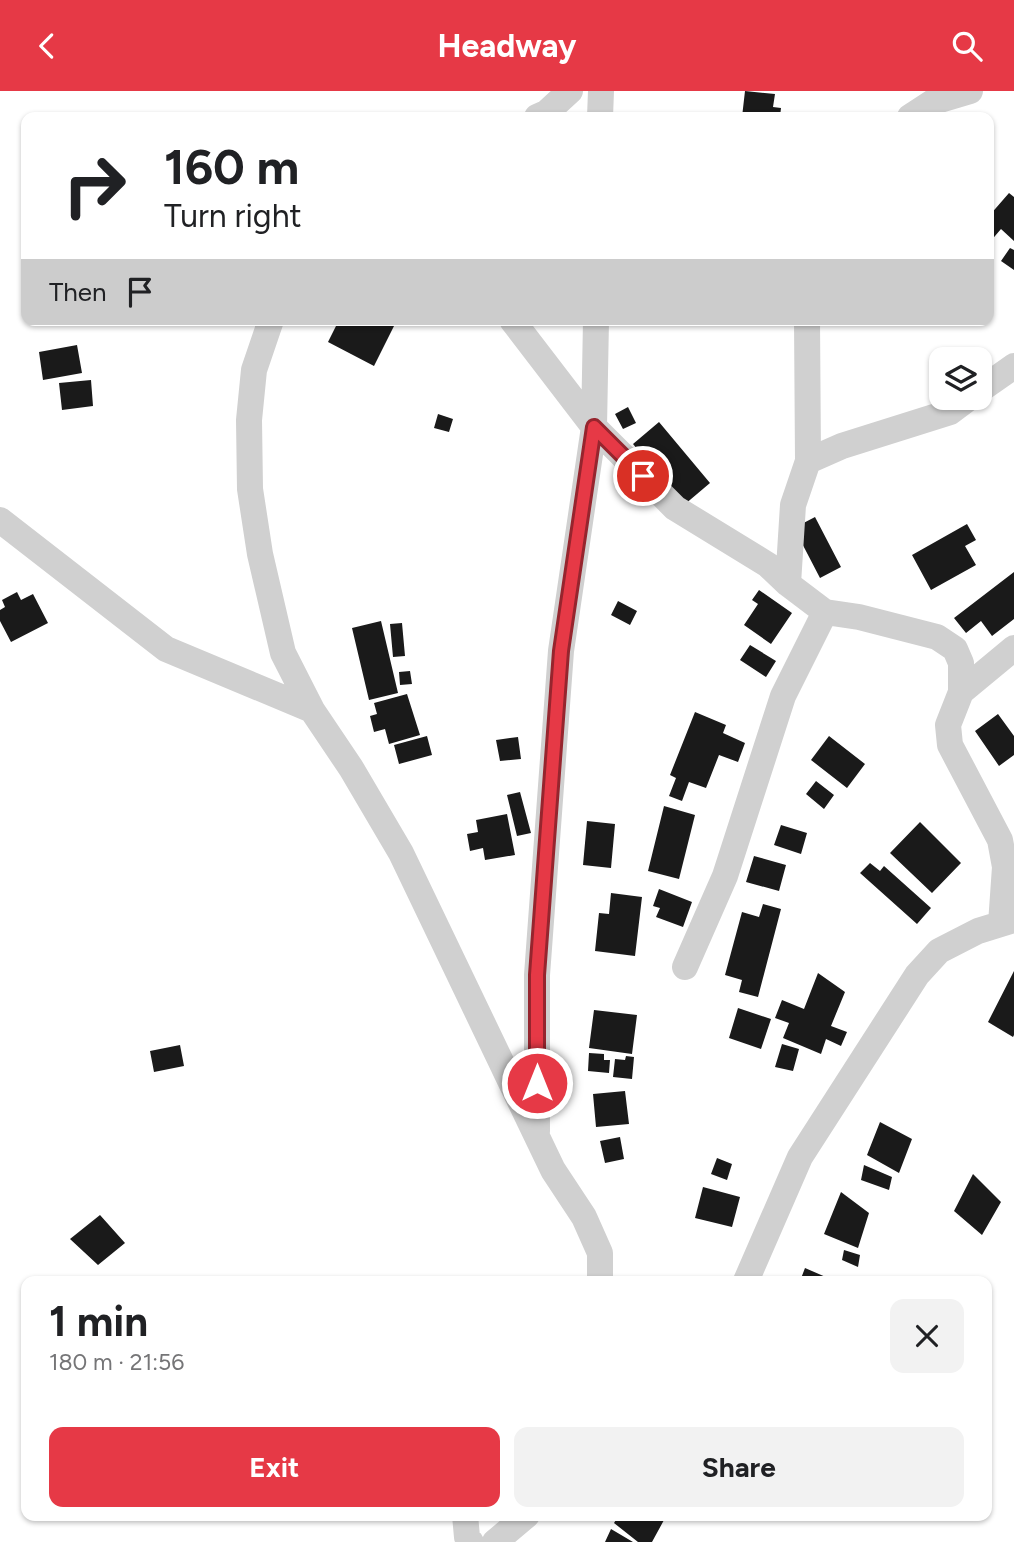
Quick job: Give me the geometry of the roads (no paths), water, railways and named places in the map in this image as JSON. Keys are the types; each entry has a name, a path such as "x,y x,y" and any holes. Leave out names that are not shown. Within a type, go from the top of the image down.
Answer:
{"street":[{"path":"547,112 570,91"},
{"path":"600,112 601,91"},
{"path":"917,112 933,102 970,91"},
{"path":"269,326 254,370 249,419 250,489 260,554 283,653 312,710 351,768 401,853 553,1170 584,1217 600,1253 600,1276"},
{"path":"517,326 594,427 675,508 768,565 825,612 859,617 937,637 955,649 961,663 961,692 948,726 950,745 1000,840 1006,867 1008,922 978,931 939,951 918,975 800,1157 748,1276"},
{"path":"537,1136 537,975 561,651 594,427 596,326"},
{"path":"788,584 793,505 808,461 807,326"},
{"path":"992,382 1014,366"},
{"path":"808,461 842,446 953,410"},
{"path":"0,520 166,649 312,710"},
{"path":"685,967 725,876 783,696 825,612"},
{"path":"961,692 1014,648"},
{"path":"466,1521 467,1537 471,1542"},
{"path":"495,1542 520,1521"}]}
